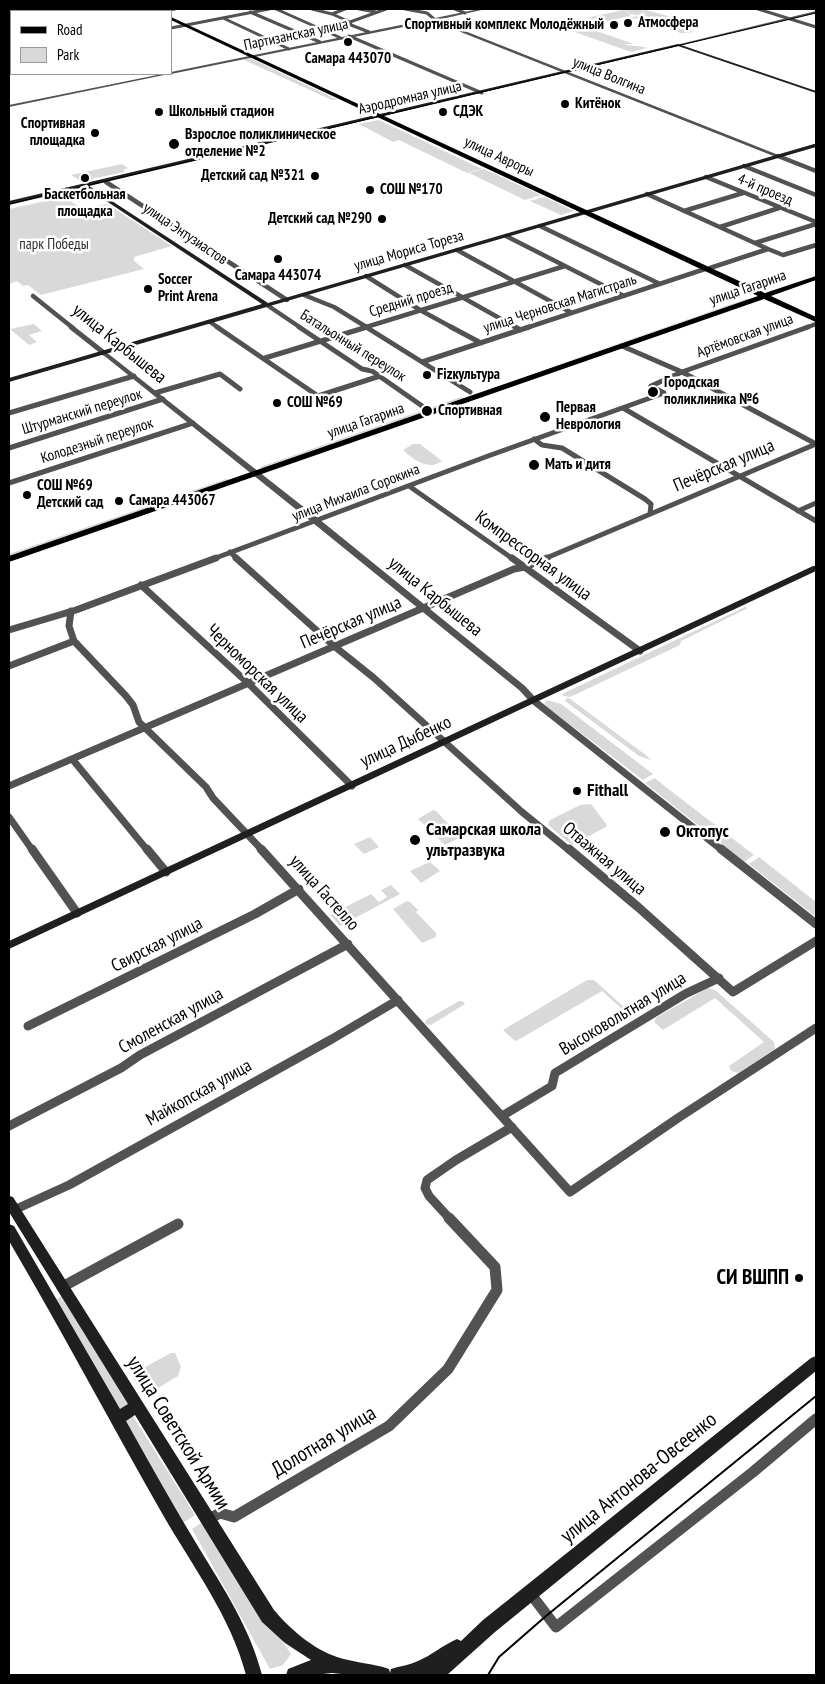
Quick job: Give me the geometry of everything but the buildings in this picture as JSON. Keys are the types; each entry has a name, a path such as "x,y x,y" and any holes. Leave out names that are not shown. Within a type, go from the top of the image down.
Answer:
{"main road":[{"path":"151,9 156,10"},
{"name":"улица Авроры","path":"172,17 816,320"},
{"path":"684,44 816,88"},
{"path":"684,44 698,51 816,92"},
{"name":"Аэродромная улица","path":"9,204 684,44"},
{"path":"698,51 704,50"},
{"name":"Аэродромная улица","path":"9,204 382,116"},
{"name":"улица Мориса Тореза","path":"9,380 816,145"},
{"name":"улица Энтузиастов","path":"86,187 267,305"},
{"name":"улица Гагарина","path":"253,471 425,408 622,346 763,294 816,272"},
{"name":"улица Гагарина","path":"9,552 253,471 763,294 816,278"},
{"name":"улица Гагарина","path":"9,559 231,478"},
{"name":"улица Дыбенко","path":"9,945 816,568"},
{"name":"улица Советской Армии","path":"11,1205 268,1616 284,1634 313,1654 334,1664"},
{"path":"9,1230 184,1537 241,1633 251,1656 254,1675"},
{"path":"47,1298 62,1287"},
{"name":"улица Антонова-Овсеенко","path":"435,1675 489,1626 816,1363"},
{"path":"118,1419 136,1406"},
{"name":"улица Антонова-Овсеенко","path":"397,1675 408,1674 427,1666 489,1626"},
{"path":"294,1675 305,1670 334,1664 383,1675"}],"street":[{"path":"244,9 320,42"},
{"path":"172,28 269,9"},
{"path":"276,9 341,38"},
{"path":"312,9 332,14 350,22 351,25 370,32"},
{"path":"332,14 345,9"},
{"path":"359,9 376,12"},
{"path":"350,22 386,9"},
{"name":"улица Волгина","path":"405,9 427,13 432,19 778,156"},
{"path":"455,9 465,13"},
{"name":"Партизанская улица","path":"172,73 484,9"},
{"path":"758,9 816,27"},
{"name":"Аэродромная улица","path":"684,44 816,13"},
{"path":"223,18 288,49"},
{"path":"349,36 480,92"},
{"path":"9,106 162,75"},
{"path":"778,156 816,171"},
{"path":"744,166 816,196"},
{"name":"4-й проезд","path":"706,177 816,223"},
{"name":"улица Энтузиастов","path":"106,182 287,300"},
{"path":"684,211 743,193"},
{"path":"647,194 768,249"},
{"path":"720,227 778,208"},
{"path":"754,243 816,223"},
{"path":"540,226 660,284"},
{"path":"506,236 624,296"},
{"name":"улица Черновская Магистраль","path":"422,362 768,249 783,255 816,244"},
{"path":"457,250 572,313"},
{"path":"405,265 521,330"},
{"name":"Средний проезд","path":"265,358 564,266"},
{"path":"366,276 420,310 481,343"},
{"path":"304,295 329,304 474,394"},
{"name":"улица Карбышева","path":"33,296 316,521 522,688 534,701 816,924"},
{"name":"Батальонный переулок","path":"267,305 362,369 372,371 380,376 425,408"},
{"name":"Артёмовская улица","path":"682,372 816,320"},
{"path":"210,322 318,396 380,376"},
{"path":"622,346 682,372 816,444"},
{"name":"улица Михаила Сорокина","path":"9,630 71,611 534,439 664,393 651,386 682,372"},
{"path":"155,393 220,374 240,389"},
{"path":"9,413 134,376"},
{"name":"Штурманский переулок","path":"9,448 163,400"},
{"path":"623,408 816,521"},
{"name":"Колодезный переулок","path":"9,483 193,423"},
{"path":"534,439 542,445 562,448 645,499 651,504 650,514"},
{"name":"Печёрская улица","path":"9,786 514,569 525,567 816,444"},
{"name":"Компрессорная улица","path":"408,486 525,567 640,651"},
{"path":"798,511 816,503"},
{"name":"Отважная улица","path":"230,552 334,646 374,678 522,812 638,907 734,992 816,941"},
{"name":"Черноморская улица","path":"141,585 248,684 352,786"},
{"path":"9,666 74,641 69,626 71,611"},
{"name":"улица Гастелло","path":"74,641 126,696 133,705 139,722 201,781 213,798 299,889 570,1192 678,1118 816,1028"},
{"path":"73,760 166,872"},
{"path":"9,817 78,913"},
{"name":"Свирская улица","path":"28,1026 255,914 299,889"},
{"name":"Смоленская улица","path":"9,1126 348,944"},
{"name":"Высоковольтная улица","path":"502,1116 552,1086 555,1074 685,994 719,978"},
{"name":"Майкопская улица","path":"11,1205 69,1185 332,1039 398,1000"},
{"name":"Долотная улица","path":"207,1520 220,1512 234,1517 388,1426 448,1369 496,1290 494,1267 428,1196 425,1188 427,1180 456,1160 512,1127"},
{"path":"62,1287 178,1224"},
{"path":"530,1593 556,1627 746,1478 816,1419"}],"green space":[{"path":"641,9 647,17 642,9 668,16 666,21 668,24 669,16 689,23 687,23 692,32 681,33 673,26 671,27 676,32 652,24 660,22 645,17 636,19 630,17 642,16 631,14 624,10"},
{"path":"623,10 630,14 630,16 607,21 599,19 581,22 588,25 572,21"},
{"path":"570,22 634,44 624,44 647,48 631,52 555,25"},
{"path":"250,58 337,100 332,100 244,60"},
{"path":"379,120 482,169 467,173 399,140 393,142 359,124"},
{"path":"122,164 128,168 123,170 125,172 81,181 71,175"},
{"path":"484,169 541,195 525,200 469,173"},
{"name":"парк Победы","path":"64,194 67,196 65,197 68,197 67,199 81,208 107,204 172,246 134,257 134,261 144,269 41,295 28,285 23,286 17,281 9,284 9,209 55,199 53,197"},
{"path":"544,197 574,211 561,215 530,201"},
{"path":"746,299 749,299 493,387"},
{"path":"34,324 42,331 29,335 37,342 29,345 10,329"},
{"path":"461,397 464,398 262,469 260,467"},
{"path":"413,444 420,444 442,461 437,464 426,465 416,461 403,450"},
{"path":"226,479 229,480 9,557 9,554"},
{"path":"745,607 748,608 681,641 680,645 570,697 563,696 562,694"},
{"path":"569,698 651,760 639,756 565,701"},
{"path":"547,700 561,704 653,774 643,780 551,710 544,704"},
{"path":"655,778 754,855 744,862 645,783"},
{"path":"591,804 607,825 572,845 548,825 550,820 580,805"},
{"path":"433,810 461,837 445,845 418,819"},
{"path":"370,837 379,847 364,854 354,844"},
{"path":"759,857 816,902 816,917 749,864"},
{"path":"430,862 440,871 421,883 410,871"},
{"path":"391,885 400,894 340,926 330,915 371,894 379,902 387,897 381,890"},
{"path":"407,901 418,910 416,912 436,933 436,937 422,943 393,909"},
{"path":"587,980 594,980 634,1016 632,1018 602,991 518,1040 515,1041 503,1030"},
{"path":"708,988 715,990 774,1042 775,1049 738,1073 731,1071 729,1066 764,1042 715,998 663,1030 654,1022 657,1017"},
{"path":"459,1001 465,1004 431,1025 425,1024 426,1020"},
{"path":"61,1296 129,1404 116,1413 51,1303"},
{"path":"171,1353 175,1353 181,1367 178,1376 146,1395 133,1378 134,1373"},
{"path":"133,1416 195,1515 183,1523 122,1423"},
{"path":"203,1522 291,1654 283,1665 270,1669 192,1529"}],"tram line":[{"path":"9,204 816,13"},
{"path":"488,1675 499,1657 546,1616 816,1396"}],"place":[{"name":"Атмосфера","path":"628,23"},
{"name":"Спортивный комплекс Молодёжный","path":"614,25"},
{"name":"Самара 443070","path":"348,42"},
{"name":"Китёнок","path":"565,104"},
{"name":"Школьный стадион","path":"159,112"},
{"name":"СДЭК","path":"443,112"},
{"name":"Спортивная площадка","path":"95,133"},
{"name":"Взрослое поликлиническое отделение №2","path":"174,144"},
{"name":"Детский сад №321","path":"315,176"},
{"name":"Баскетбольная площадка","path":"85,178"},
{"name":"СОШ №170","path":"370,190"},
{"name":"Детский сад №290","path":"382,219"},
{"name":"Самара 443074","path":"278,259"},
{"name":"Soccer Print Arena","path":"148,289"},
{"name":"Fizкультура","path":"427,375"},
{"name":"Городская поликлиника №6","path":"653,392"},
{"name":"СОШ №69","path":"277,403"},
{"name":"Спортивная","path":"427,411"},
{"name":"Первая Неврология","path":"545,417"},
{"name":"Мать и дитя","path":"534,465"},
{"name":"СОШ №69 Детский сад","path":"27,495"},
{"name":"Самара 443067","path":"119,501"},
{"name":"Fithall","path":"577,791"},
{"name":"Октопус","path":"665,832"},
{"name":"Самарская школа ультразвука","path":"415,840"},
{"name":"СИ ВШПП","path":"799,1278"}]}
